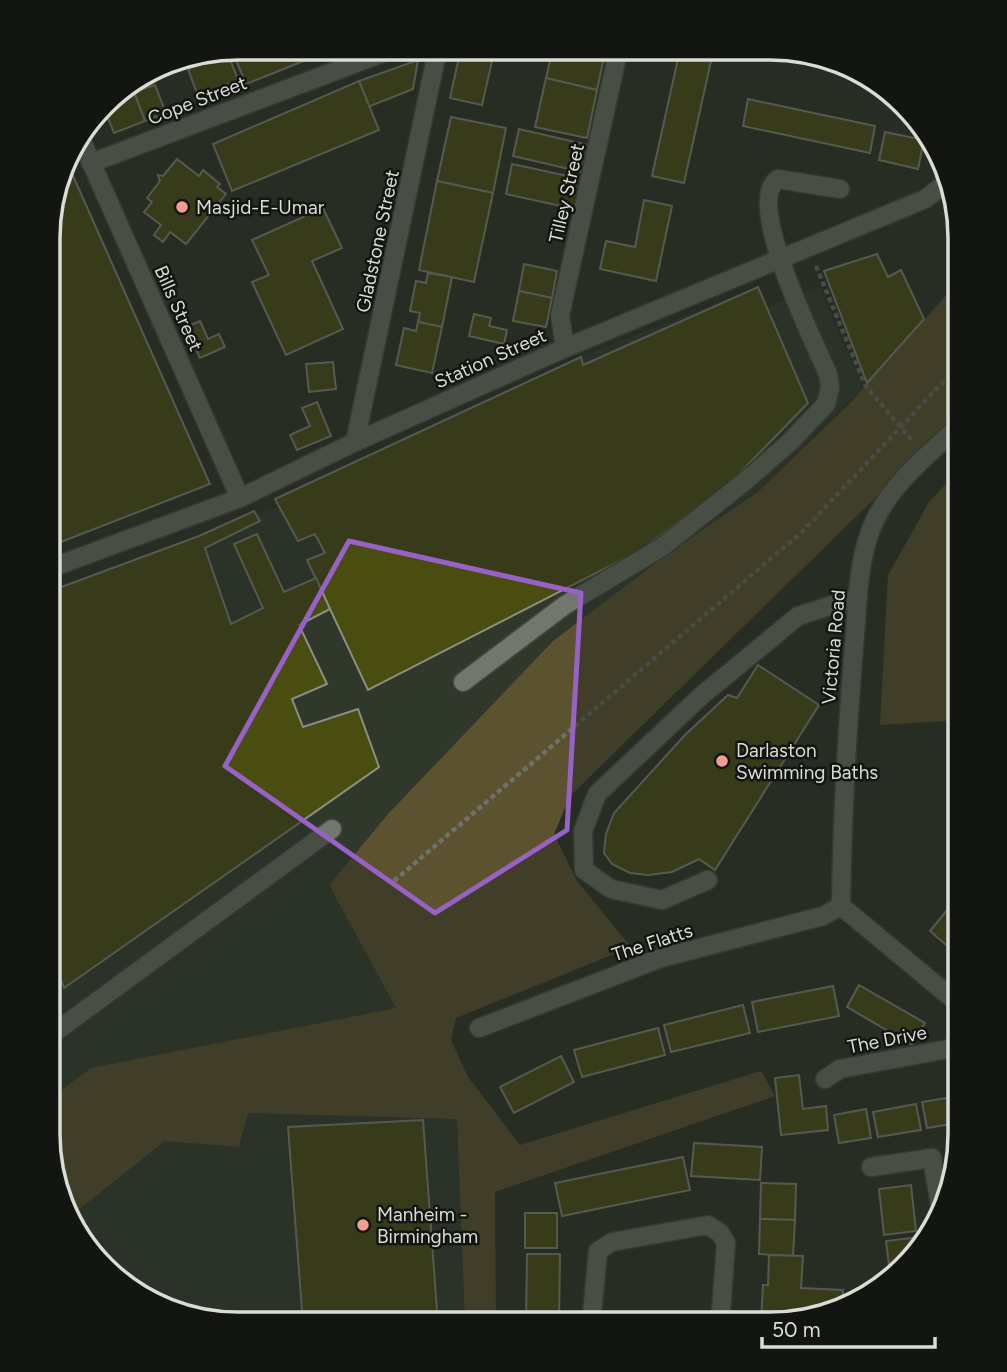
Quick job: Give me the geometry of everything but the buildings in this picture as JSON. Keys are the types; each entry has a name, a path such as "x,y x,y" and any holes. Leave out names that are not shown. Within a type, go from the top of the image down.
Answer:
{"street":[{"name":"Cope Street","path":"91,163 364,60"},
{"name":"Gladstone Street","path":"355,442 435,60"},
{"name":"Tilley Street","path":"565,348 560,315 617,60"},
{"name":"Bills Street","path":"84,146 240,498"},
{"path":"463,682 565,605 662,547 707,513 790,442 825,404 830,388 828,374 779,259 771,226 774,182 778,179 840,189"},
{"name":"Station Street","path":"60,565 240,498 355,442 565,348 925,199 940,187"},
{"name":"Victoria Road","path":"841,906 845,767 863,558 874,522 886,500 948,436"},
{"path":"708,880 662,900 611,890 584,870 583,831 597,794 700,697 798,616 858,597"},
{"path":"60,1024 332,829"},
{"path":"841,906 947,994"},
{"name":"The Flatts","path":"479,1028 661,958 823,916 841,906"},
{"name":"The Drive","path":"825,1079 840,1069 947,1049"},
{"path":"871,1167 932,1158 938,1192"},
{"path":"592,1312 594,1259 598,1251 612,1242 708,1224 720,1233 726,1243 721,1312"}],"path":[{"path":"808,247 865,385 926,456"},
{"path":"394,881 802,532 948,376"}],"highlighted area":[{"path":"349,541 581,593 567,830 435,913 225,766"}],"shaded area":[{"path":"819,286 863,388 759,491 673,550 553,641 388,814 329,885 397,1008 91,1068 60,1091 60,588 199,536 254,511 257,515 279,506 275,499 581,357 758,287 767,307"},
{"path":"948,294 948,427 570,796 554,834 577,881 631,947 456,1018 451,1040 468,1077 520,1145 761,1071 775,1096 495,1192 496,1312 465,1312 457,1119 248,1113 239,1147 165,1141 77,1211 69,1192 61,1158 60,1091 91,1068 396,1008 329,885 388,814 553,641 673,550 759,491 851,402"},
{"path":"948,482 947,721 880,725 888,575 929,502"},
{"path":"247,1113 458,1119 465,1312 237,1312 191,1306 148,1289 129,1276 96,1243 77,1211 165,1141 239,1147"}],"place":[{"name":"Masjid-E-Umar","path":"182,207"},
{"name":"Darlaston Swimming Baths","path":"722,761"},
{"name":"Manheim - Birmingham","path":"363,1225"}]}
